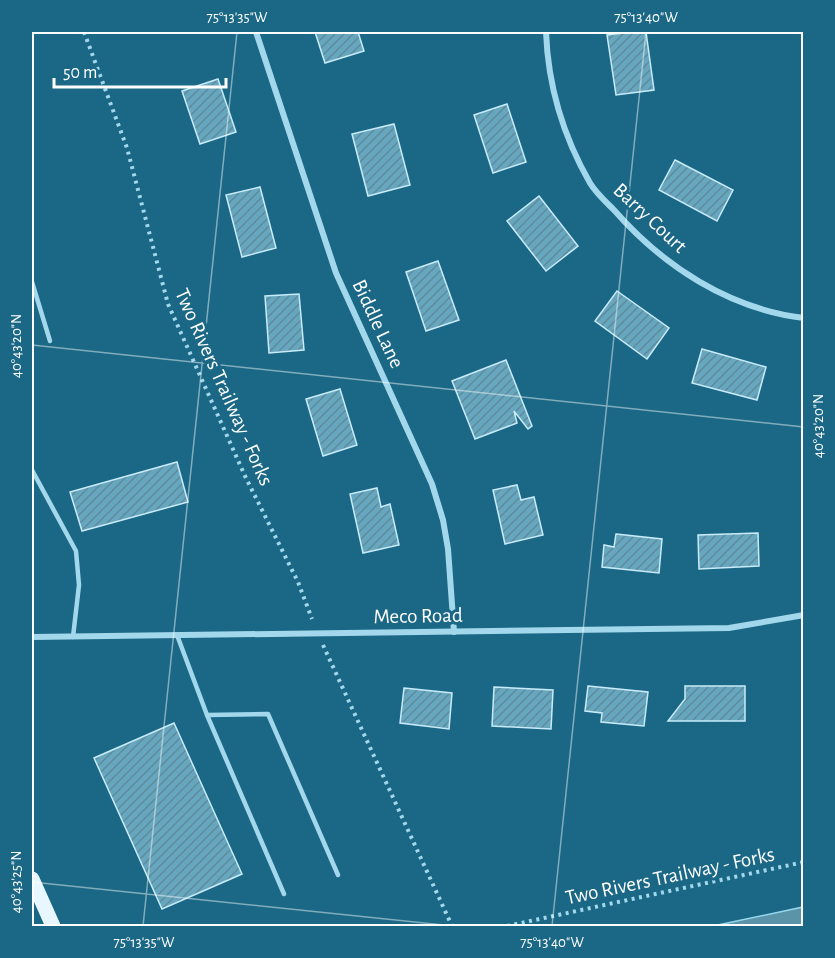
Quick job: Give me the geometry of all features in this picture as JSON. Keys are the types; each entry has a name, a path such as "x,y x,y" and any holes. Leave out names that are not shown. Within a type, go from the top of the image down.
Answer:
{"main road":[{"path":"32,879 53,927"}],"street":[{"name":"Biddle Lane","path":"256,32 336,273 432,484 443,520 448,549 454,632"},
{"name":"Barry Court","path":"546,32 551,85 569,141 591,185 620,218 660,254 704,285 739,303 784,316 804,318"},
{"name":"Meco Road","path":"32,638 729,628 804,615"}],"lane":[{"path":"32,282 50,341"},
{"path":"32,470 76,551 79,585 73,637"},
{"path":"177,635 207,716 284,894"},
{"path":"207,716 268,714 338,875"}],"path":[{"name":"Two Rivers Trailway - Forks","path":"84,32 127,148 168,304 245,476 298,582 309,612"},
{"path":"328,656 452,927"},
{"name":"Two Rivers Trailway - Forks","path":"507,927 804,862"}],"water":[{"path":"803,907 803,926 713,926"}],"building":[{"path":"315,32 358,32 364,51 325,63"},
{"path":"646,32 654,90 616,95 607,35"},
{"path":"218,79 236,132 200,144 182,91"},
{"path":"507,104 526,162 493,173 474,115"},
{"path":"394,124 410,185 368,196 352,134"},
{"path":"675,160 733,190 717,221 659,190"},
{"path":"260,187 276,248 242,257 226,195"},
{"path":"539,196 578,246 546,271 507,221"},
{"path":"438,261 459,320 426,331 406,272"},
{"path":"617,291 669,328 647,359 595,321"},
{"path":"299,294 304,350 269,353 265,296"},
{"path":"702,349 766,367 757,400 692,383"},
{"path":"506,360 532,426 528,429 514,411 517,423 475,439 452,381"},
{"path":"340,389 357,445 323,456 306,399"},
{"path":"177,462 188,502 82,531 70,492"},
{"path":"517,485 521,500 534,497 543,535 505,544 493,490"},
{"path":"377,488 381,507 390,504 399,545 363,553 350,494"},
{"path":"758,533 759,566 699,569 698,535"},
{"path":"616,534 662,539 659,573 602,567 604,545 614,547"},
{"path":"588,686 648,692 644,726 601,722 602,713 585,711"},
{"path":"685,686 745,686 745,721 668,721 685,699"},
{"path":"494,687 553,690 551,729 492,726"},
{"path":"404,688 452,693 449,729 400,723"},
{"path":"174,723 242,874 162,909 94,758"}]}
